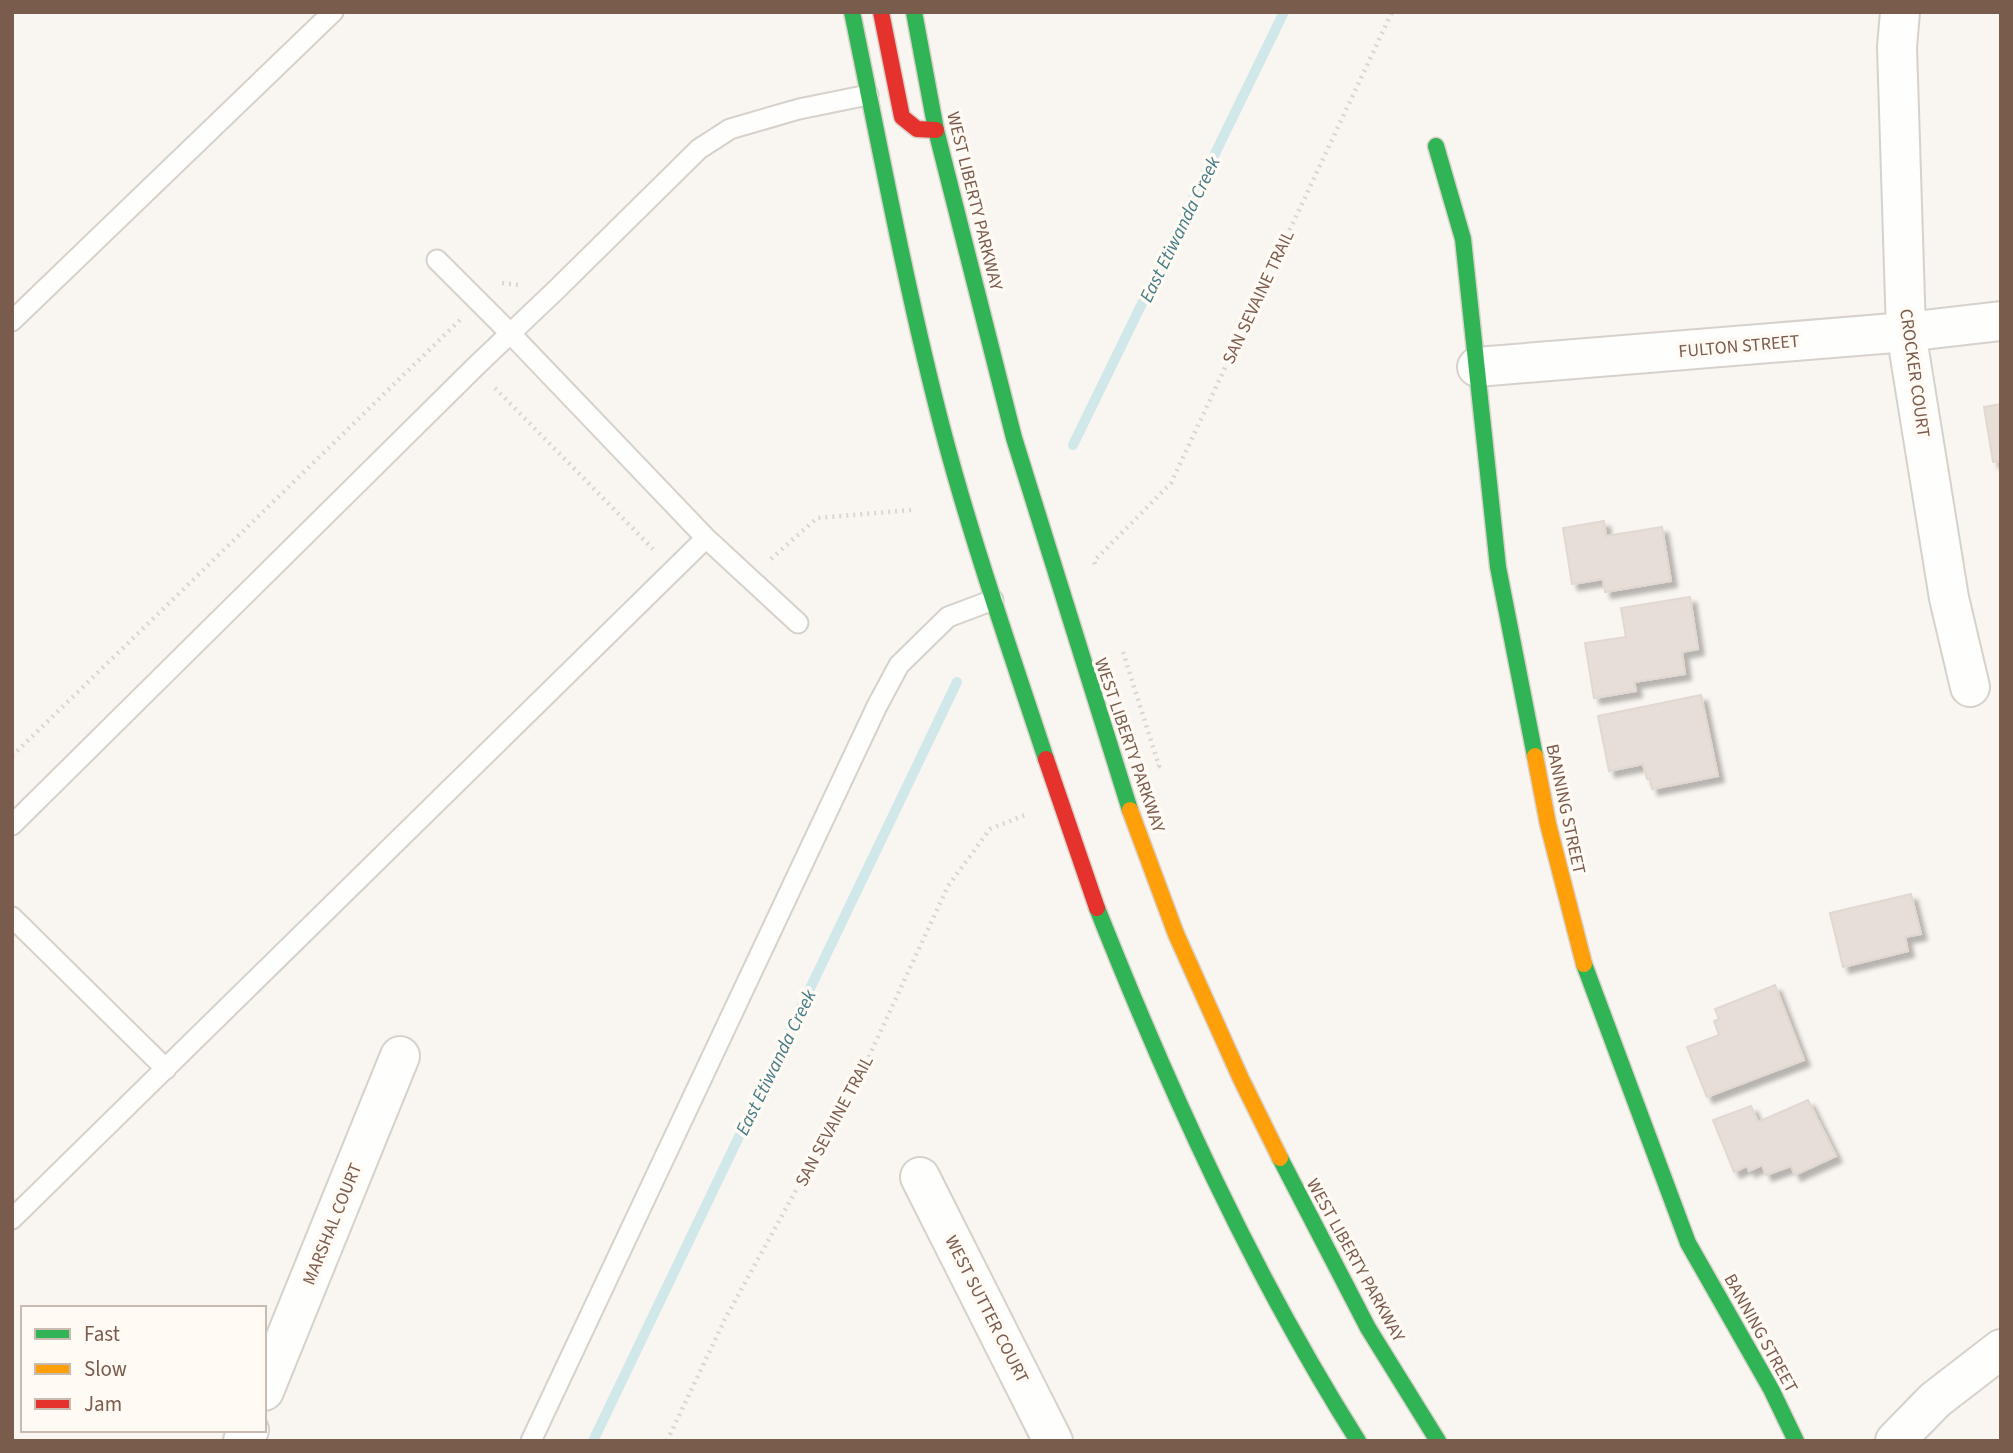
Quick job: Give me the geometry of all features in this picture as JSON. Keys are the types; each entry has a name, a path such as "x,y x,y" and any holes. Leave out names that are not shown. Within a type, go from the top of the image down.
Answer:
{"street":[{"path":"852,12 943,431 993,600 1088,885 1158,1058 1209,1169 1257,1266 1314,1371 1358,1441"},
{"path":"881,12 902,117 912,129 936,130"},
{"name":"WEST LIBERTY PARKWAY","path":"914,12 936,130 1014,438 1119,781 1176,934 1241,1079 1316,1231 1368,1328 1438,1441"},
{"name":"CROCKER COURT","path":"1900,12 1897,47 1906,332 1949,598 1970,687"},
{"name":"BANNING STREET","path":"1436,146 1463,239 1498,567 1548,824 1587,976 1688,1243 1771,1389 1796,1441"},
{"name":"FULTON STREET","path":"1477,368 1906,332 2001,321"},
{"name":"MARSHAL COURT","path":"266,1386 400,1056"},
{"name":"WEST SUTTER COURT","path":"920,1177 1053,1441"},
{"path":"1895,1441 1935,1400 2001,1349"}],"lane":[{"path":"12,321 333,12"},
{"path":"12,825 699,149 730,128 799,109 868,95"},
{"path":"437,260 706,538 798,623"},
{"path":"12,1219 706,538"},
{"path":"531,1441 877,706 899,665 948,617 993,600"},
{"path":"12,917 166,1069"}],"path":[{"name":"SAN SEVAINE TRAIL","path":"1098,574 1094,561 1171,483 1392,12"},
{"path":"12,756 498,282 521,285 527,281"},
{"path":"1123,650 1159,766"},
{"name":"SAN SEVAINE TRAIL","path":"667,1441 725,1319 866,1063 948,886 990,829 1016,819"}],"building":[{"path":"2001,404 2001,461 1993,462 1984,407"},
{"path":"1604,521 1606,536 1662,527 1671,581 1605,592 1603,579 1572,584 1563,528"},
{"path":"1690,597 1698,649 1682,652 1685,674 1634,682 1636,691 1594,698 1585,643 1626,637 1621,608"},
{"path":"1701,695 1718,776 1652,789 1643,764 1609,771 1598,716"},
{"path":"1911,894 1921,934 1905,937 1908,951 1843,967 1830,913"},
{"path":"1775,985 1804,1060 1707,1097 1687,1047 1719,1035 1714,1021 1719,1019 1715,1009"},
{"path":"1808,1100 1836,1156 1795,1175 1791,1166 1766,1175 1762,1165 1749,1171 1747,1166 1734,1172 1713,1120 1751,1106 1758,1122"}],"waterway":[{"name":"East Etiwanda Creek","path":"1073,445 1284,12"},
{"name":"East Etiwanda Creek","path":"593,1441 957,682"}],"traffic: fast":[{"path":"852,12 906,275 943,431 979,554 1046,759"},
{"path":"914,12 936,130 1014,438 1130,810"},
{"path":"1436,146 1463,239 1498,567 1535,756"},
{"path":"1097,908 1154,1045 1215,1180 1283,1313 1358,1441"},
{"path":"1584,964 1688,1243 1771,1389 1796,1441"},
{"path":"1280,1158 1368,1328 1438,1441"}],"traffic: slow":[{"path":"1535,756 1548,824 1584,964"},
{"path":"1130,810 1176,934 1241,1079 1280,1158"}],"traffic: jam":[{"path":"881,12 902,117 917,129 936,130"},
{"path":"1046,759 1097,908"}]}
